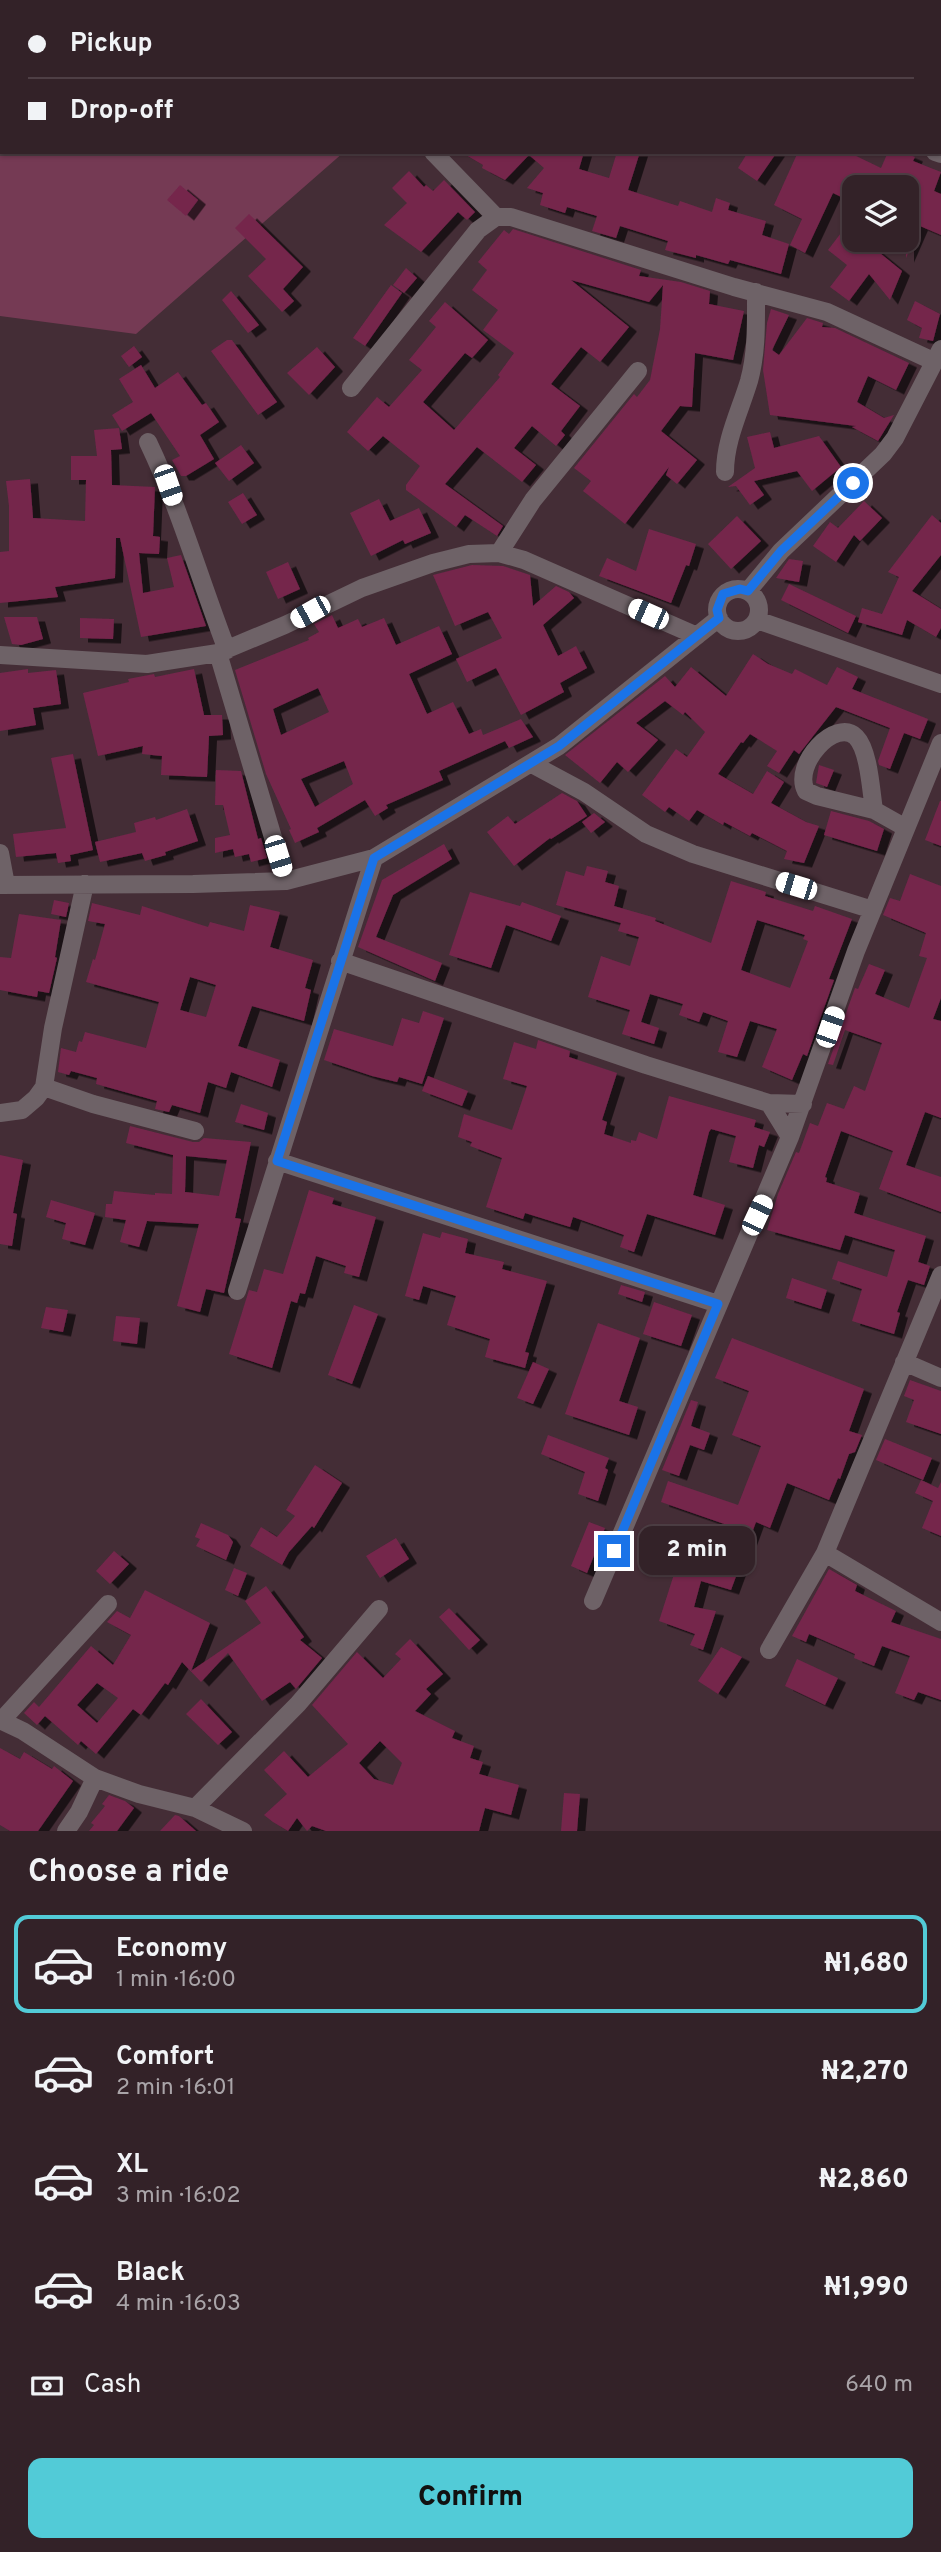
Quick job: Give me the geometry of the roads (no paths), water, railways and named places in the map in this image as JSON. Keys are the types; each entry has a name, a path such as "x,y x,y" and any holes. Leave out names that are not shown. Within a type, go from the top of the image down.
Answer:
{"street":[{"path":"435,154 496,217"},
{"path":"351,388 478,230 496,217 511,217 827,312 937,355 883,454 781,551 748,591"},
{"path":"725,472 728,446 755,351 756,292"},
{"path":"499,553 533,500 638,371"},
{"path":"148,442 168,485 222,651 286,881"},
{"path":"0,654 147,664 222,651 285,625 362,588 433,563 469,554 499,553 524,560 697,636"},
{"path":"740,589 748,591 755,596 758,604 757,620 743,631 724,626 717,610 723,594 740,589"},
{"path":"0,853 3,885 286,881 374,858 559,746 719,618"},
{"path":"757,620 941,684"},
{"path":"874,810 861,745 855,736 847,732 839,732 827,738 810,757 802,774 806,791 874,810 906,828"},
{"path":"593,1601 790,1137 856,951 941,743"},
{"path":"532,764 584,792 646,834 693,854 873,910"},
{"path":"237,1292 374,858"},
{"path":"0,1113 22,1110 44,1087 52,1028 85,884"},
{"path":"340,961 769,1103 803,1104"},
{"path":"44,1087 93,1104 195,1131"},
{"path":"769,1103 790,1137"},
{"path":"277,1161 718,1304"},
{"path":"769,1650 825,1553 941,1275"},
{"path":"904,1362 941,1378"},
{"path":"825,1553 941,1622"},
{"path":"108,1605 1,1720 96,1778 139,1794 195,1808 243,1831"},
{"path":"195,1808 298,1704 379,1609"},
{"path":"66,1831 96,1778"}]}
